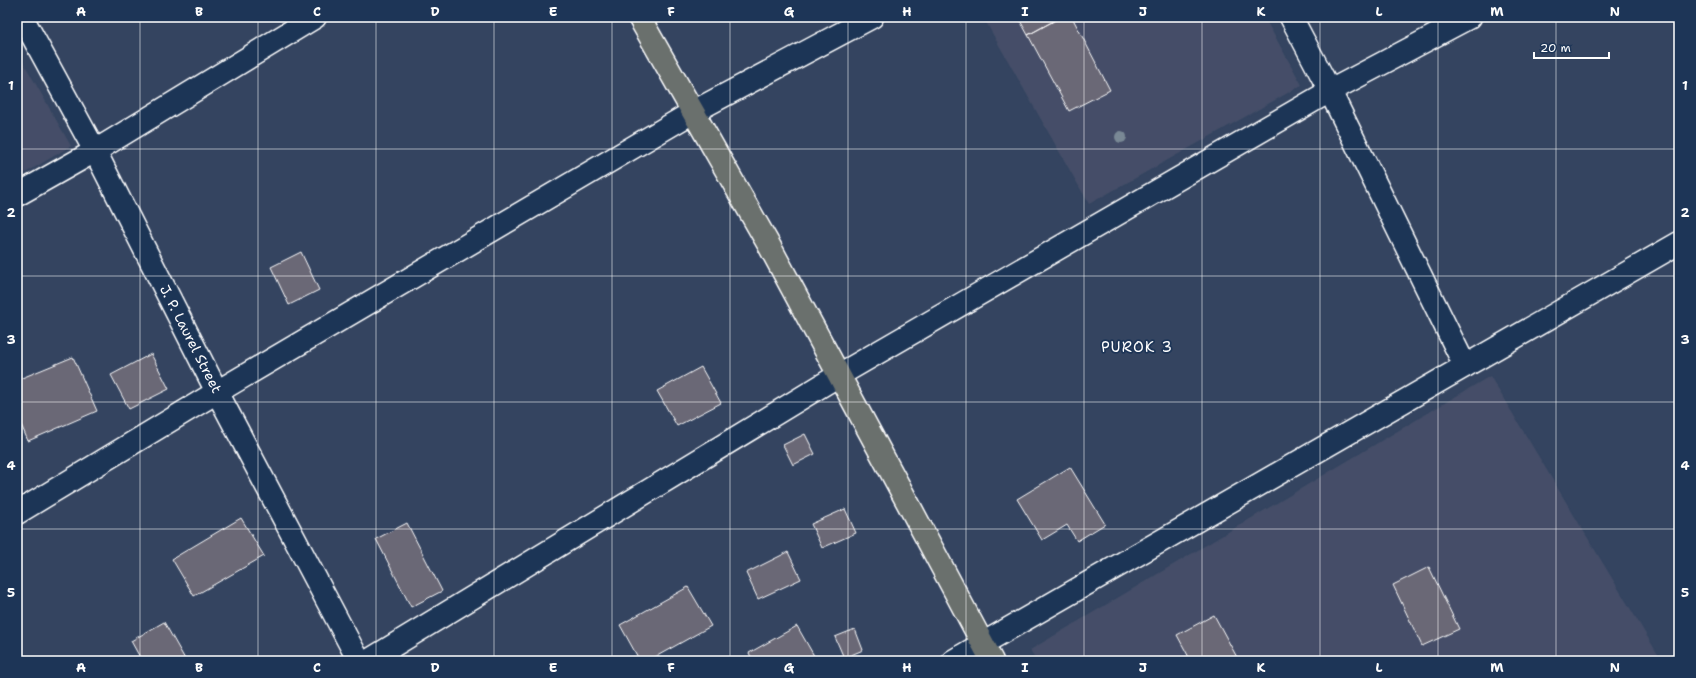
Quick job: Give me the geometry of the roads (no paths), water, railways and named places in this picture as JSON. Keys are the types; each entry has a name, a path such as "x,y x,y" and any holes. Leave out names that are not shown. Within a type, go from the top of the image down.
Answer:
{"main road":[{"path":"639,17 770,247 987,652"}],"street":[{"name":"J. P. Laurel Street","path":"22,17 95,151 217,392 359,661"},
{"path":"17,195 95,151 315,17"},
{"path":"17,513 217,392 693,112 872,17"},
{"path":"1291,17 1330,91 1465,366"},
{"path":"368,661 839,375 1330,91 1470,17"},
{"path":"953,661 987,652 1465,366 1679,243"}],"district":[{"name":"PUROK 3","path":"1137,347"}]}
